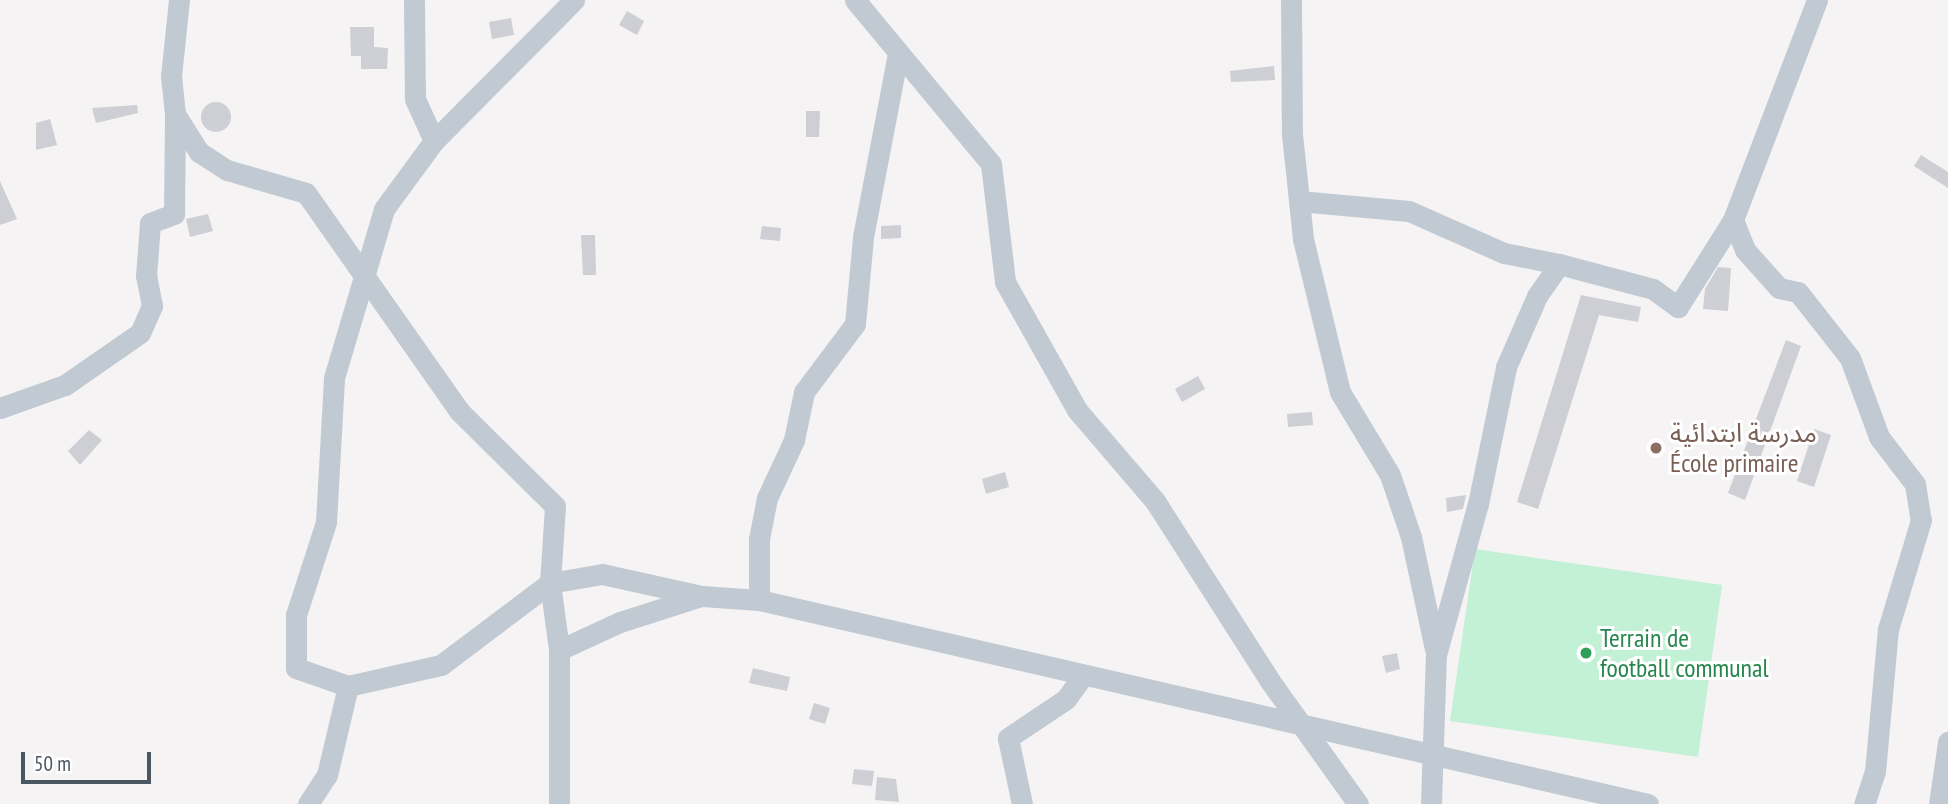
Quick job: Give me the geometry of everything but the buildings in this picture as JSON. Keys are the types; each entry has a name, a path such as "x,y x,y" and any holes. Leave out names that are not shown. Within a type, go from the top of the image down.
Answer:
{"street":[{"path":"0,408 65,385 140,333 152,306 146,276 150,223 174,214 175,114 171,76 179,0"},
{"path":"414,0 415,99 434,141"},
{"path":"573,0 434,141 384,209 367,280 334,378 326,522 296,615 296,668 348,686 441,665 550,583 602,574 702,596 760,600 1081,678 1302,724 1435,759 1647,804"},
{"path":"855,0 991,164 1005,282 1077,410 1155,501 1358,804"},
{"path":"1291,0 1299,201 1340,392 1390,475 1411,537 1436,654 1435,759 1430,804"},
{"path":"1299,201 1409,211 1504,253 1559,264 1653,289 1678,307 1733,220 1817,0"},
{"path":"760,600 759,539 767,498 794,440 804,392 855,324 863,237 898,54"},
{"path":"175,114 199,152 228,170 306,193 459,411 555,506 550,583 559,650 559,804"},
{"path":"1733,220 1745,250 1779,288 1798,292 1850,358 1879,437 1915,484 1921,520 1888,629 1875,771 1864,804"},
{"path":"1436,654 1478,504 1506,367 1559,264"},
{"path":"559,650 620,622 702,596"},
{"path":"1022,804 1008,738 1066,699 1081,678"},
{"path":"309,804 327,775 348,686"},
{"path":"1940,804 1948,742"}],"green space":[{"name":"Terrain de football communal","path":"1475,549 1722,585 1698,757 1450,721"}],"place":[{"name":"مدرسة ابتدائية École primaire","path":"1656,448"},
{"name":"Terrain de football communal","path":"1586,653"}]}
